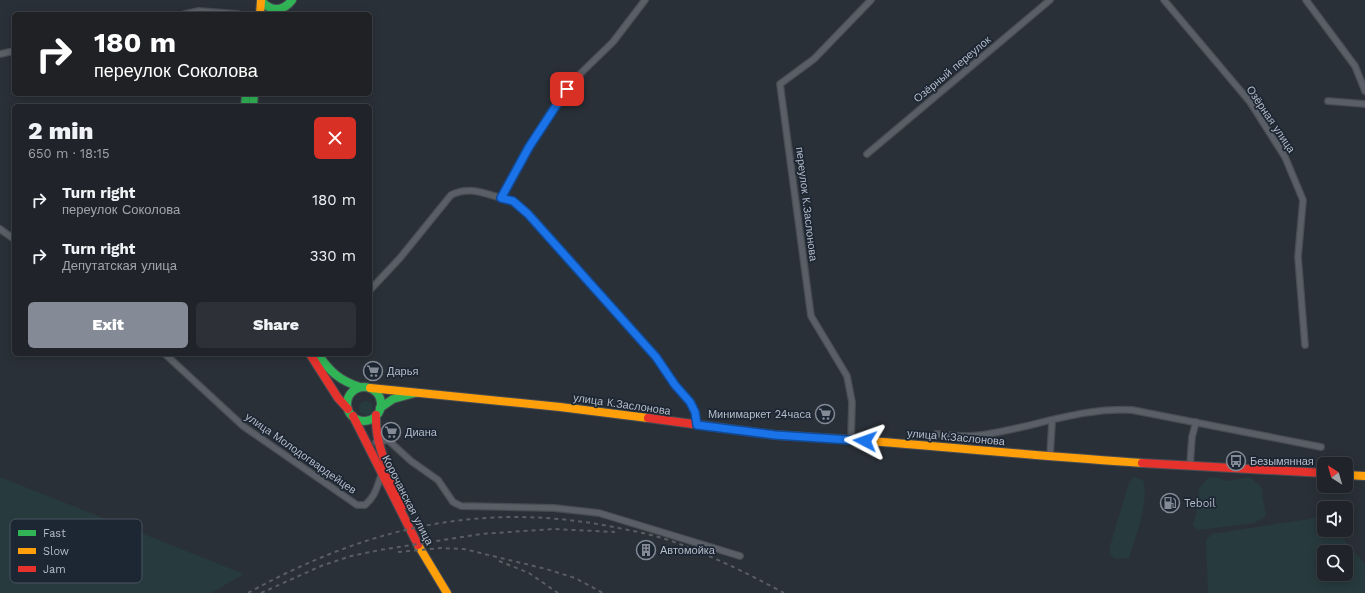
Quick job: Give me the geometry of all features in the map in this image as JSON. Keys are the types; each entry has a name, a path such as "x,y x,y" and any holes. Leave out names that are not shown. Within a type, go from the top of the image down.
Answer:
{"street":[{"path":"261,0 264,5 274,10 283,11 292,0"},
{"path":"260,12 261,0"},
{"path":"501,198 529,147 561,96 582,72 614,42 645,0"},
{"name":"переулок К.Заслонова","path":"850,440 852,402 847,376 811,316 780,84 814,59 871,0"},
{"name":"Озёрный переулок","path":"867,154 1050,0"},
{"name":"Озёрная улица","path":"1164,0 1250,102 1285,157 1303,200 1304,208 1298,256 1305,345"},
{"path":"1306,0 1355,66 1365,92"},
{"path":"194,12 212,12"},
{"path":"0,54 12,51"},
{"path":"1328,101 1365,104"},
{"path":"372,288 400,258 451,195 460,190 471,190 513,201 528,214 656,357 675,385 690,402 695,412 697,425"},
{"path":"0,229 12,238"},
{"name":"улица Молодогвардейцев","path":"167,356 243,426 357,505 365,505 376,492 382,473"},
{"path":"311,356 338,398 353,416 365,420 378,412 379,396 370,388 348,384 333,375 319,356"},
{"path":"348,409 347,404 349,395 360,387"},
{"name":"улица К.Заслонова","path":"370,388 560,407 775,435 953,447 1050,456 1317,473"},
{"name":"улица К.Заслонова","path":"378,412 393,400 420,392"},
{"path":"936,434 954,436 982,435 1060,417 1116,409 1132,410 1321,447"},
{"name":"Корочанская улица","path":"378,412 376,442 424,543 453,593"},
{"name":"Корочанская улица","path":"353,416 421,550 447,593"},
{"path":"1190,465 1192,437 1196,422"},
{"path":"1050,456 1052,423"},
{"path":"953,447 954,436"},
{"path":"376,442 388,440 411,461 438,480 453,502 461,506 554,508 599,513 740,556"},
{"path":"1353,475 1365,476"}],"green space":[{"path":"366,401 371,403 373,408 371,413 366,415 361,413 359,408 361,403"},
{"path":"0,477 106,519 10,519 10,583 142,583 142,533 244,574 211,593 0,593"},
{"path":"1134,477 1143,480 1145,488 1145,498 1141,519 1129,558 1115,559 1110,554 1110,546 1129,483"},
{"path":"1215,477 1228,481 1250,477 1261,487 1266,516 1254,523 1198,530 1193,525 1197,511 1199,489 1208,478"},
{"path":"1317,516 1317,537 1341,537 1348,545 1317,545 1317,581 1353,581 1353,550 1365,564 1365,593 1208,593 1206,540 1212,534 1309,519"}],"railway":[{"path":"248,593 291,571 333,553 376,538 420,527 464,520 509,517 555,519 603,525 659,537 691,548 718,560 784,593"},
{"path":"261,593 321,566 351,556 380,550 481,534 553,529 615,532"},
{"path":"398,552 441,548 464,549 546,569 575,578 603,593"},
{"path":"499,561 529,573 558,593"}],"traffic: fast":[{"path":"261,0 268,7 276,9 285,7 292,0"},
{"path":"245,104 246,96"},
{"path":"253,104 254,96"},
{"path":"319,356 336,375 347,382 360,387"},
{"path":"364,387 376,392 381,404 376,416 364,421 352,416 347,404 352,392 364,387"},
{"path":"380,408 393,399 415,393"}],"traffic: slow":[{"path":"260,12 261,1"},
{"path":"370,388 560,407 648,418"},
{"path":"856,440 1142,463"},
{"path":"1353,475 1365,476"},
{"path":"418,545 447,593"}],"traffic: jam":[{"path":"311,356 338,398 348,409"},
{"path":"376,415 376,427 381,451 389,472 405,505"},
{"path":"353,416 418,545"},
{"path":"648,418 775,435 856,440"},
{"path":"1142,463 1317,473"}],"place":[{"name":"Дарья","path":"373,371"},
{"name":"Минимаркет 24часа","path":"825,414"},
{"name":"Диана","path":"391,432"},
{"name":"Безымянная","path":"1236,461"},
{"name":"Teboil","path":"1170,503"},
{"name":"Автомойка","path":"646,550"}],"route":[{"path":"567,89 554,106 529,147 501,198 513,201 528,214 656,357 675,385 690,402 695,412 697,425 775,435 865,441"}]}
